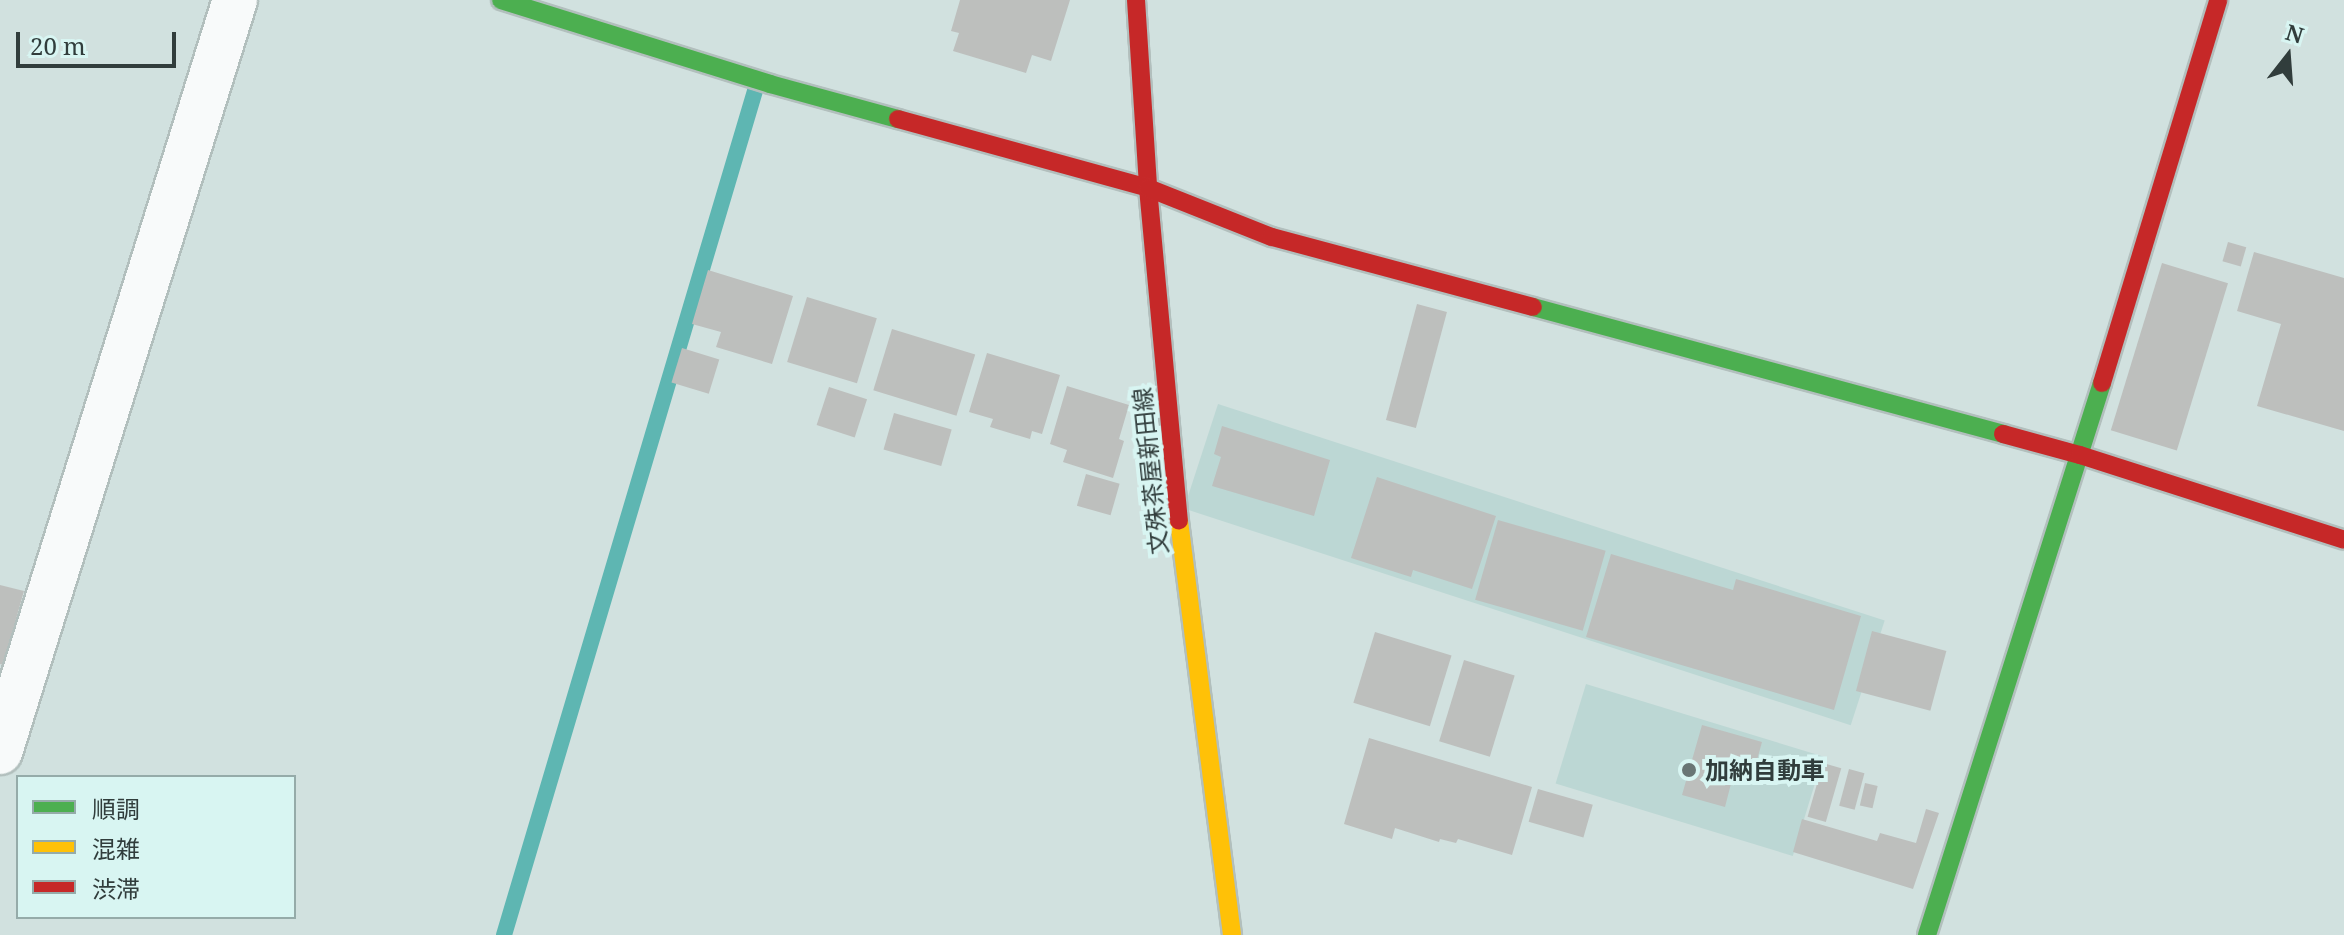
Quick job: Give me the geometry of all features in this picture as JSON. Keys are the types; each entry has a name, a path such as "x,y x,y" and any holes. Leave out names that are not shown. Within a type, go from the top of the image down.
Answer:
{"street":[{"path":"0,752 235,0"},
{"path":"501,0 770,84 1148,188 1272,237 2080,455 2344,540"},
{"name":"文殊茶屋新田線","path":"1136,0 1148,188 1173,476 1232,935"},
{"path":"1927,935 2080,455 2218,0"}],"shaded area":[{"path":"1218,404 1885,621 1851,725 1184,509"},
{"name":"加納自動車","path":"1586,684 1823,757 1793,856 1556,783"}],"building":[{"path":"960,0 1070,0 1051,61 1032,55 1026,73 953,51 959,33 951,31"},
{"path":"2228,242 2246,247 2241,266 2222,261"},
{"path":"2254,252 2344,278 2344,431 2257,406 2281,324 2237,311"},
{"path":"2162,263 2228,283 2177,451 2111,430"},
{"path":"708,270 793,296 772,364 716,347 721,332 692,324"},
{"path":"807,297 877,318 857,383 787,362"},
{"path":"1417,304 1447,312 1416,428 1386,420"},
{"path":"892,329 975,354 956,416 873,390"},
{"path":"682,348 719,359 709,394 671,382"},
{"path":"987,353 1060,375 1042,434 1032,431 1030,439 990,427 993,419 969,412"},
{"path":"1067,386 1129,405 1119,439 1124,441 1113,478 1063,462 1067,450 1050,444"},
{"path":"829,387 867,399 855,437 817,425"},
{"path":"894,413 952,430 941,466 884,450"},
{"path":"1222,426 1330,460 1314,516 1212,486 1221,457 1214,454"},
{"path":"1086,474 1120,484 1111,515 1077,506"},
{"path":"1377,477 1496,516 1472,589 1413,570 1411,577 1351,558"},
{"path":"1498,520 1606,551 1583,631 1475,600"},
{"path":"1611,554 1733,590 1736,579 1861,616 1834,710 1586,637"},
{"path":"0,585 24,591 3,665 0,664"},
{"path":"1872,631 1946,651 1930,711 1856,691"},
{"path":"1375,632 1452,655 1430,726 1353,703"},
{"path":"1464,660 1515,675 1490,757 1439,741"},
{"path":"1702,725 1762,742 1752,778 1734,772 1725,807 1682,795"},
{"path":"1369,738 1532,787 1512,855 1458,839 1456,843 1440,839 1439,842 1395,828 1392,839 1344,824"},
{"path":"1823,763 1841,768 1826,822 1808,817"},
{"path":"1849,769 1864,773 1855,810 1839,806"},
{"path":"1865,783 1878,786 1872,808 1860,805"},
{"path":"1538,789 1593,805 1583,837 1529,822"},
{"path":"1926,809 1939,813 1913,889 1793,852 1802,819 1877,841 1880,833 1916,843"}],"waterway":[{"path":"504,935 755,91"}],"traffic: fast":[{"path":"501,0 770,84 898,119"},
{"path":"1533,307 2003,434"},
{"path":"1927,935 2102,383"}],"traffic: slow":[{"path":"1179,521 1232,935"}],"traffic: jam":[{"path":"1136,0 1148,188 1179,521"},
{"path":"2102,383 2218,0"},
{"path":"898,119 1148,188 1272,237 1533,307"},
{"path":"2003,434 2080,455 2344,540"}],"place":[{"name":"加納自動車","path":"1689,770"}]}
